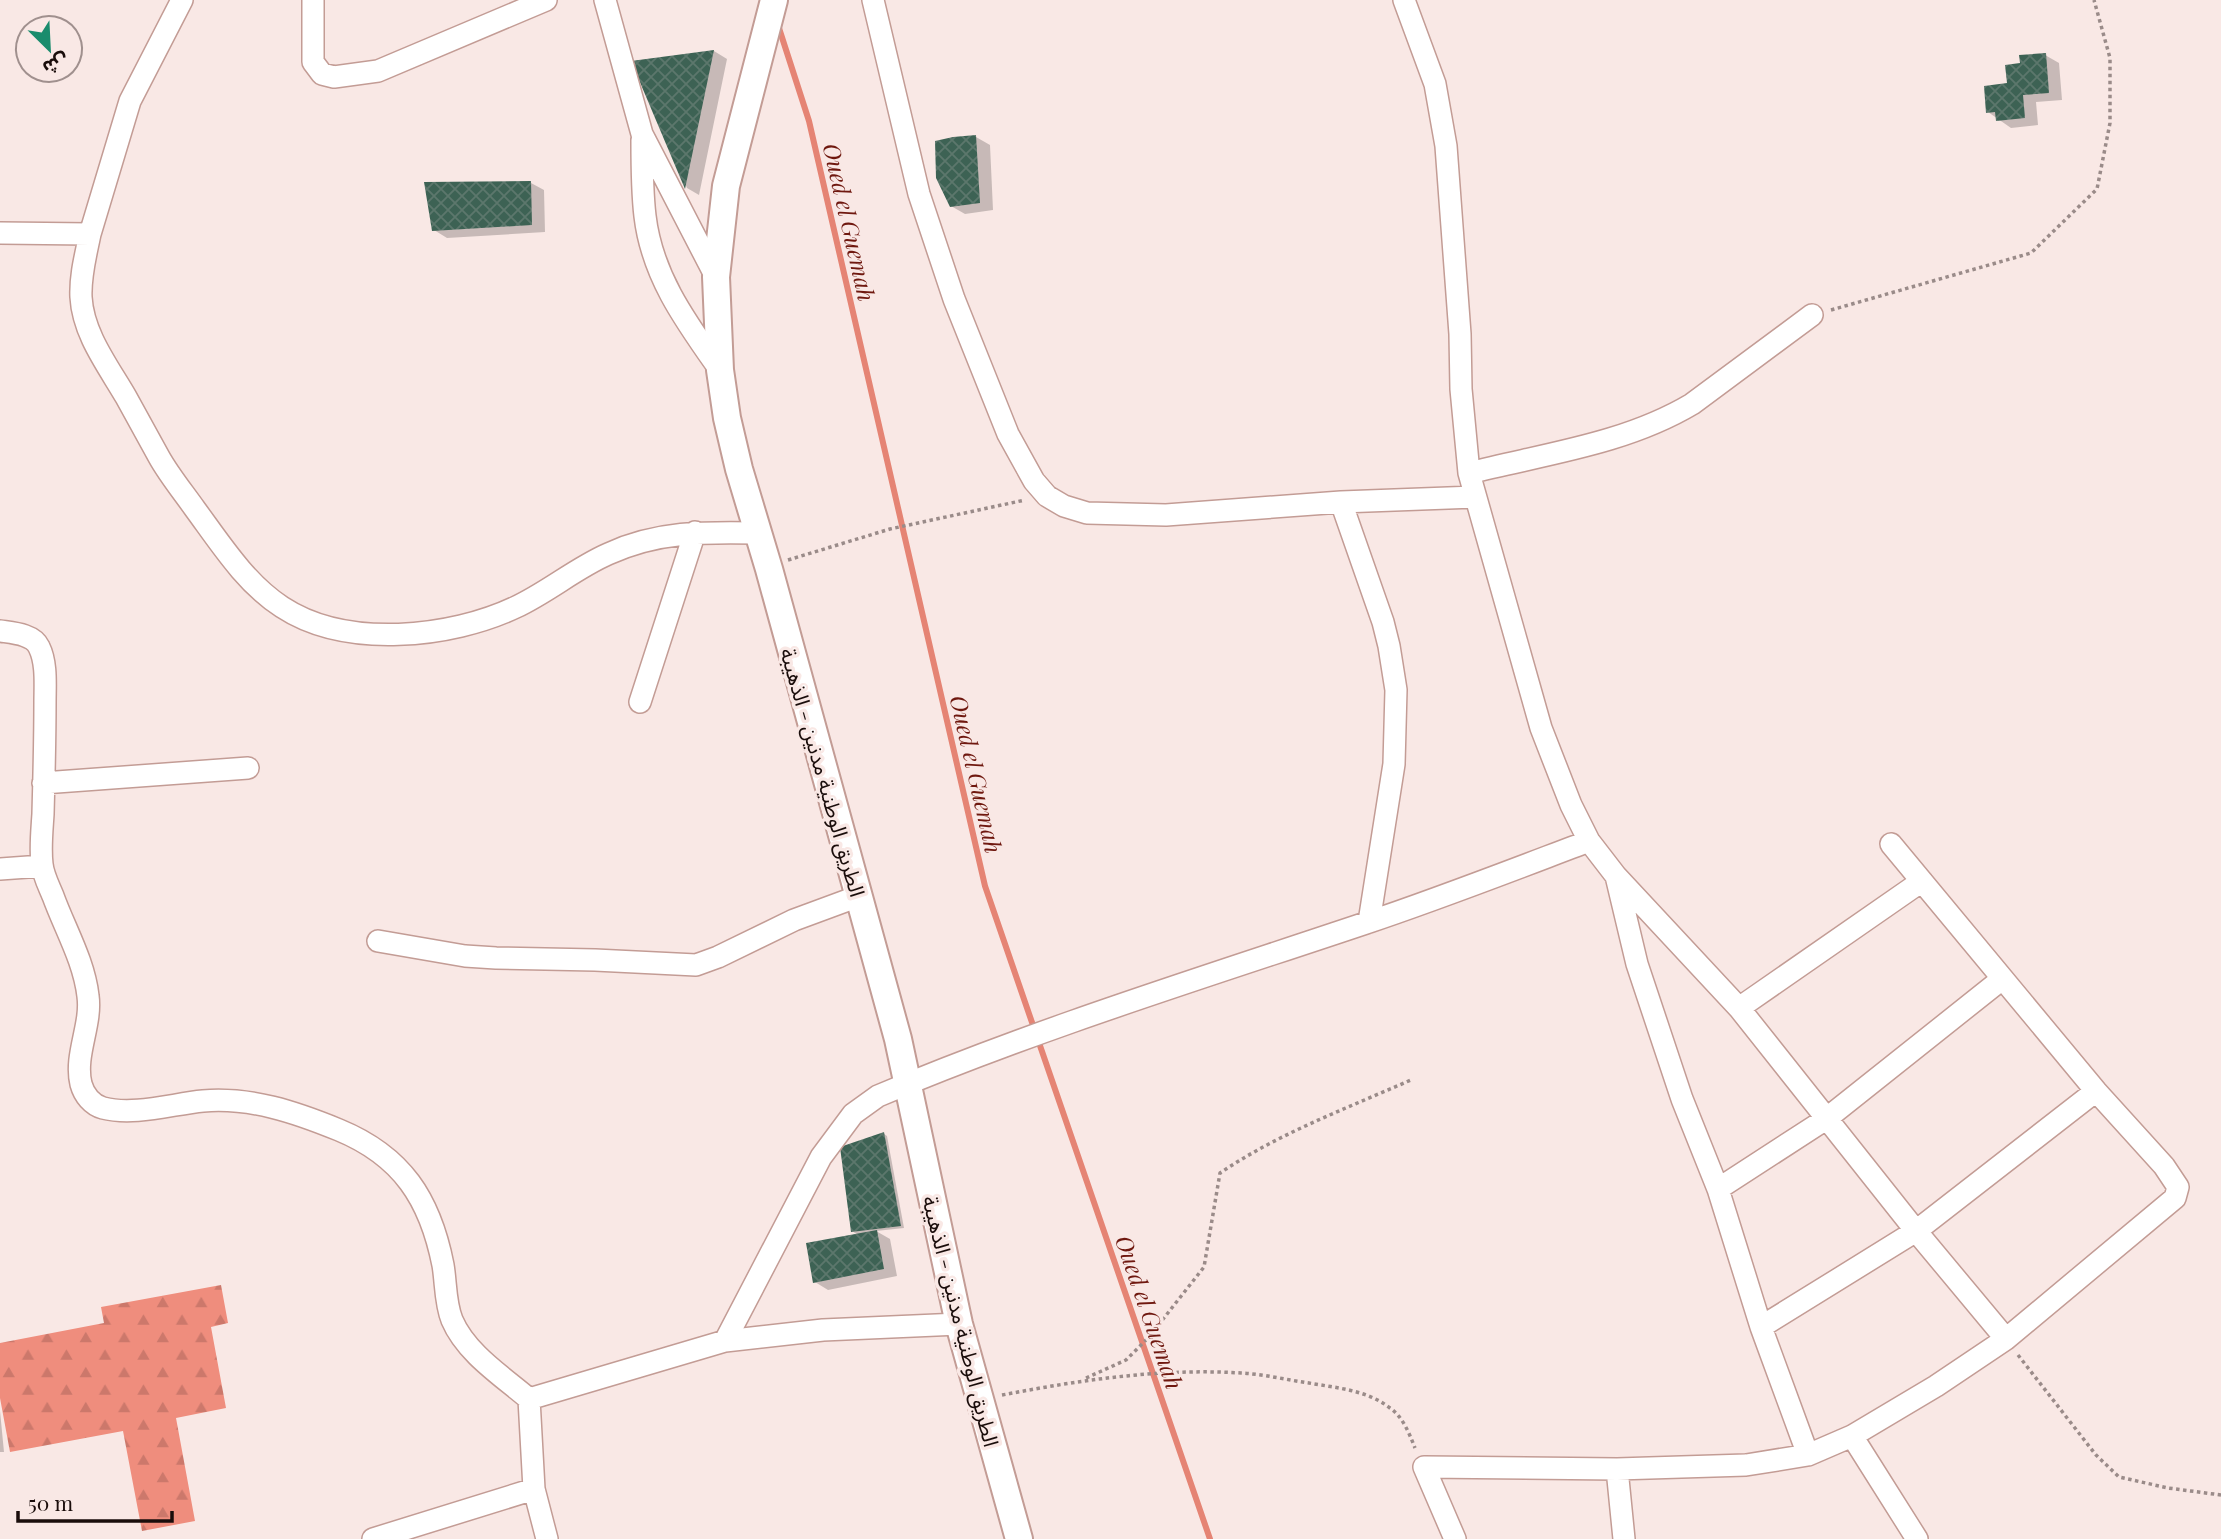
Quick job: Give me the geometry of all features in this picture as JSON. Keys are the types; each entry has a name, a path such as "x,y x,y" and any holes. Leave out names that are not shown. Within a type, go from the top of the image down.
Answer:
{"main road":[{"name":"الطريق الوطنية مدنين - الذهيبة","path":"774,0 726,186 716,277 720,370 727,418 908,1083 959,1324 1019,1539"}],"street":[{"path":"182,0 130,102 90,234 82,274 81,297 93,342 163,465 225,550 261,589 281,607 327,626 389,634 426,634 517,607 607,554 649,539 695,531 758,533"},
{"path":"313,0 313,62 322,74 334,77 378,71 546,0"},
{"path":"605,0 642,134 716,277"},
{"path":"873,0 919,194 954,299 1008,434 1034,481 1047,495 1065,506 1087,513 1166,515 1341,502 1475,497"},
{"path":"1405,0 1435,84 1446,146 1469,473 1541,728 1571,805 1590,842 1616,876 1739,1008 1916,1231 2006,1339"},
{"path":"642,134 645,217 653,255 680,312 720,370"},
{"path":"0,233 90,234"},
{"path":"1469,473 1597,442 1671,417 1812,315"},
{"path":"1341,502 1383,622 1396,690 1394,764 1368,922"},
{"path":"640,702 695,531"},
{"path":"0,631 28,636 38,643 42,653 45,686 42,866 85,975 89,1000 79,1065 85,1095 102,1107 120,1109 218,1101 275,1107 351,1135 376,1150 406,1178 425,1205 434,1229 451,1318 462,1338 529,1399 534,1489 547,1539"},
{"path":"43,783 248,768"},
{"path":"725,1341 821,1157 839,1131 865,1103 908,1083 1094,1014 1368,922 1590,842"},
{"path":"1454,1539 1424,1468 1617,1469 1746,1465 1808,1455 1852,1436 1936,1386 2006,1339 2175,1198 2178,1192 2176,1181 2096,1091 1892,844"},
{"path":"0,869 42,866"},
{"path":"1616,876 1637,964 1682,1099 1718,1189 1761,1327 1808,1455"},
{"path":"1739,1008 1922,881"},
{"path":"378,942 465,956 696,965 793,920 859,896"},
{"path":"1718,1189 1826,1119 2003,979"},
{"path":"1761,1327 1916,1231 2096,1091"},
{"path":"529,1399 725,1341 823,1330 959,1324"},
{"path":"1852,1436 1917,1539"},
{"path":"1617,1469 1624,1539"},
{"path":"373,1539 534,1489"}],"path":[{"path":"1812,315 2031,253 2097,188 2110,123 2110,58 2094,0"},
{"path":"769,569 799,555 890,529 1047,495"},
{"path":"1080,1380 1126,1360 1158,1326 1204,1267 1220,1173 1244,1156 1297,1130 1413,1079"},
{"path":"2006,1339 2096,1455 2119,1477 2168,1488 2221,1495"},
{"path":"979,1399 1080,1380 1165,1372 1243,1373 1352,1390 1380,1400 1393,1410 1407,1427 1424,1468"}],"green space":[{"path":"221,1285 228,1323 211,1327 226,1408 176,1418 195,1521 142,1531 123,1431 10,1452 0,1398 0,1343 104,1323 101,1307"}],"building":[{"path":"714,50 685,189 631,61"},
{"path":"2046,53 2049,93 2023,95 2025,118 1996,121 1995,112 1986,113 1984,86 2007,83 2005,65 2020,63 2019,55"},
{"path":"976,135 980,203 950,207 936,178 935,141"},
{"path":"531,181 532,225 432,231 424,182"},
{"path":"884,1132 901,1226 851,1232 840,1147"},
{"path":"877,1230 884,1269 813,1283 806,1243"}],"waterway":[{"name":"Oued el Guemah","path":"778,25 809,121 985,886 1210,1539"}]}
